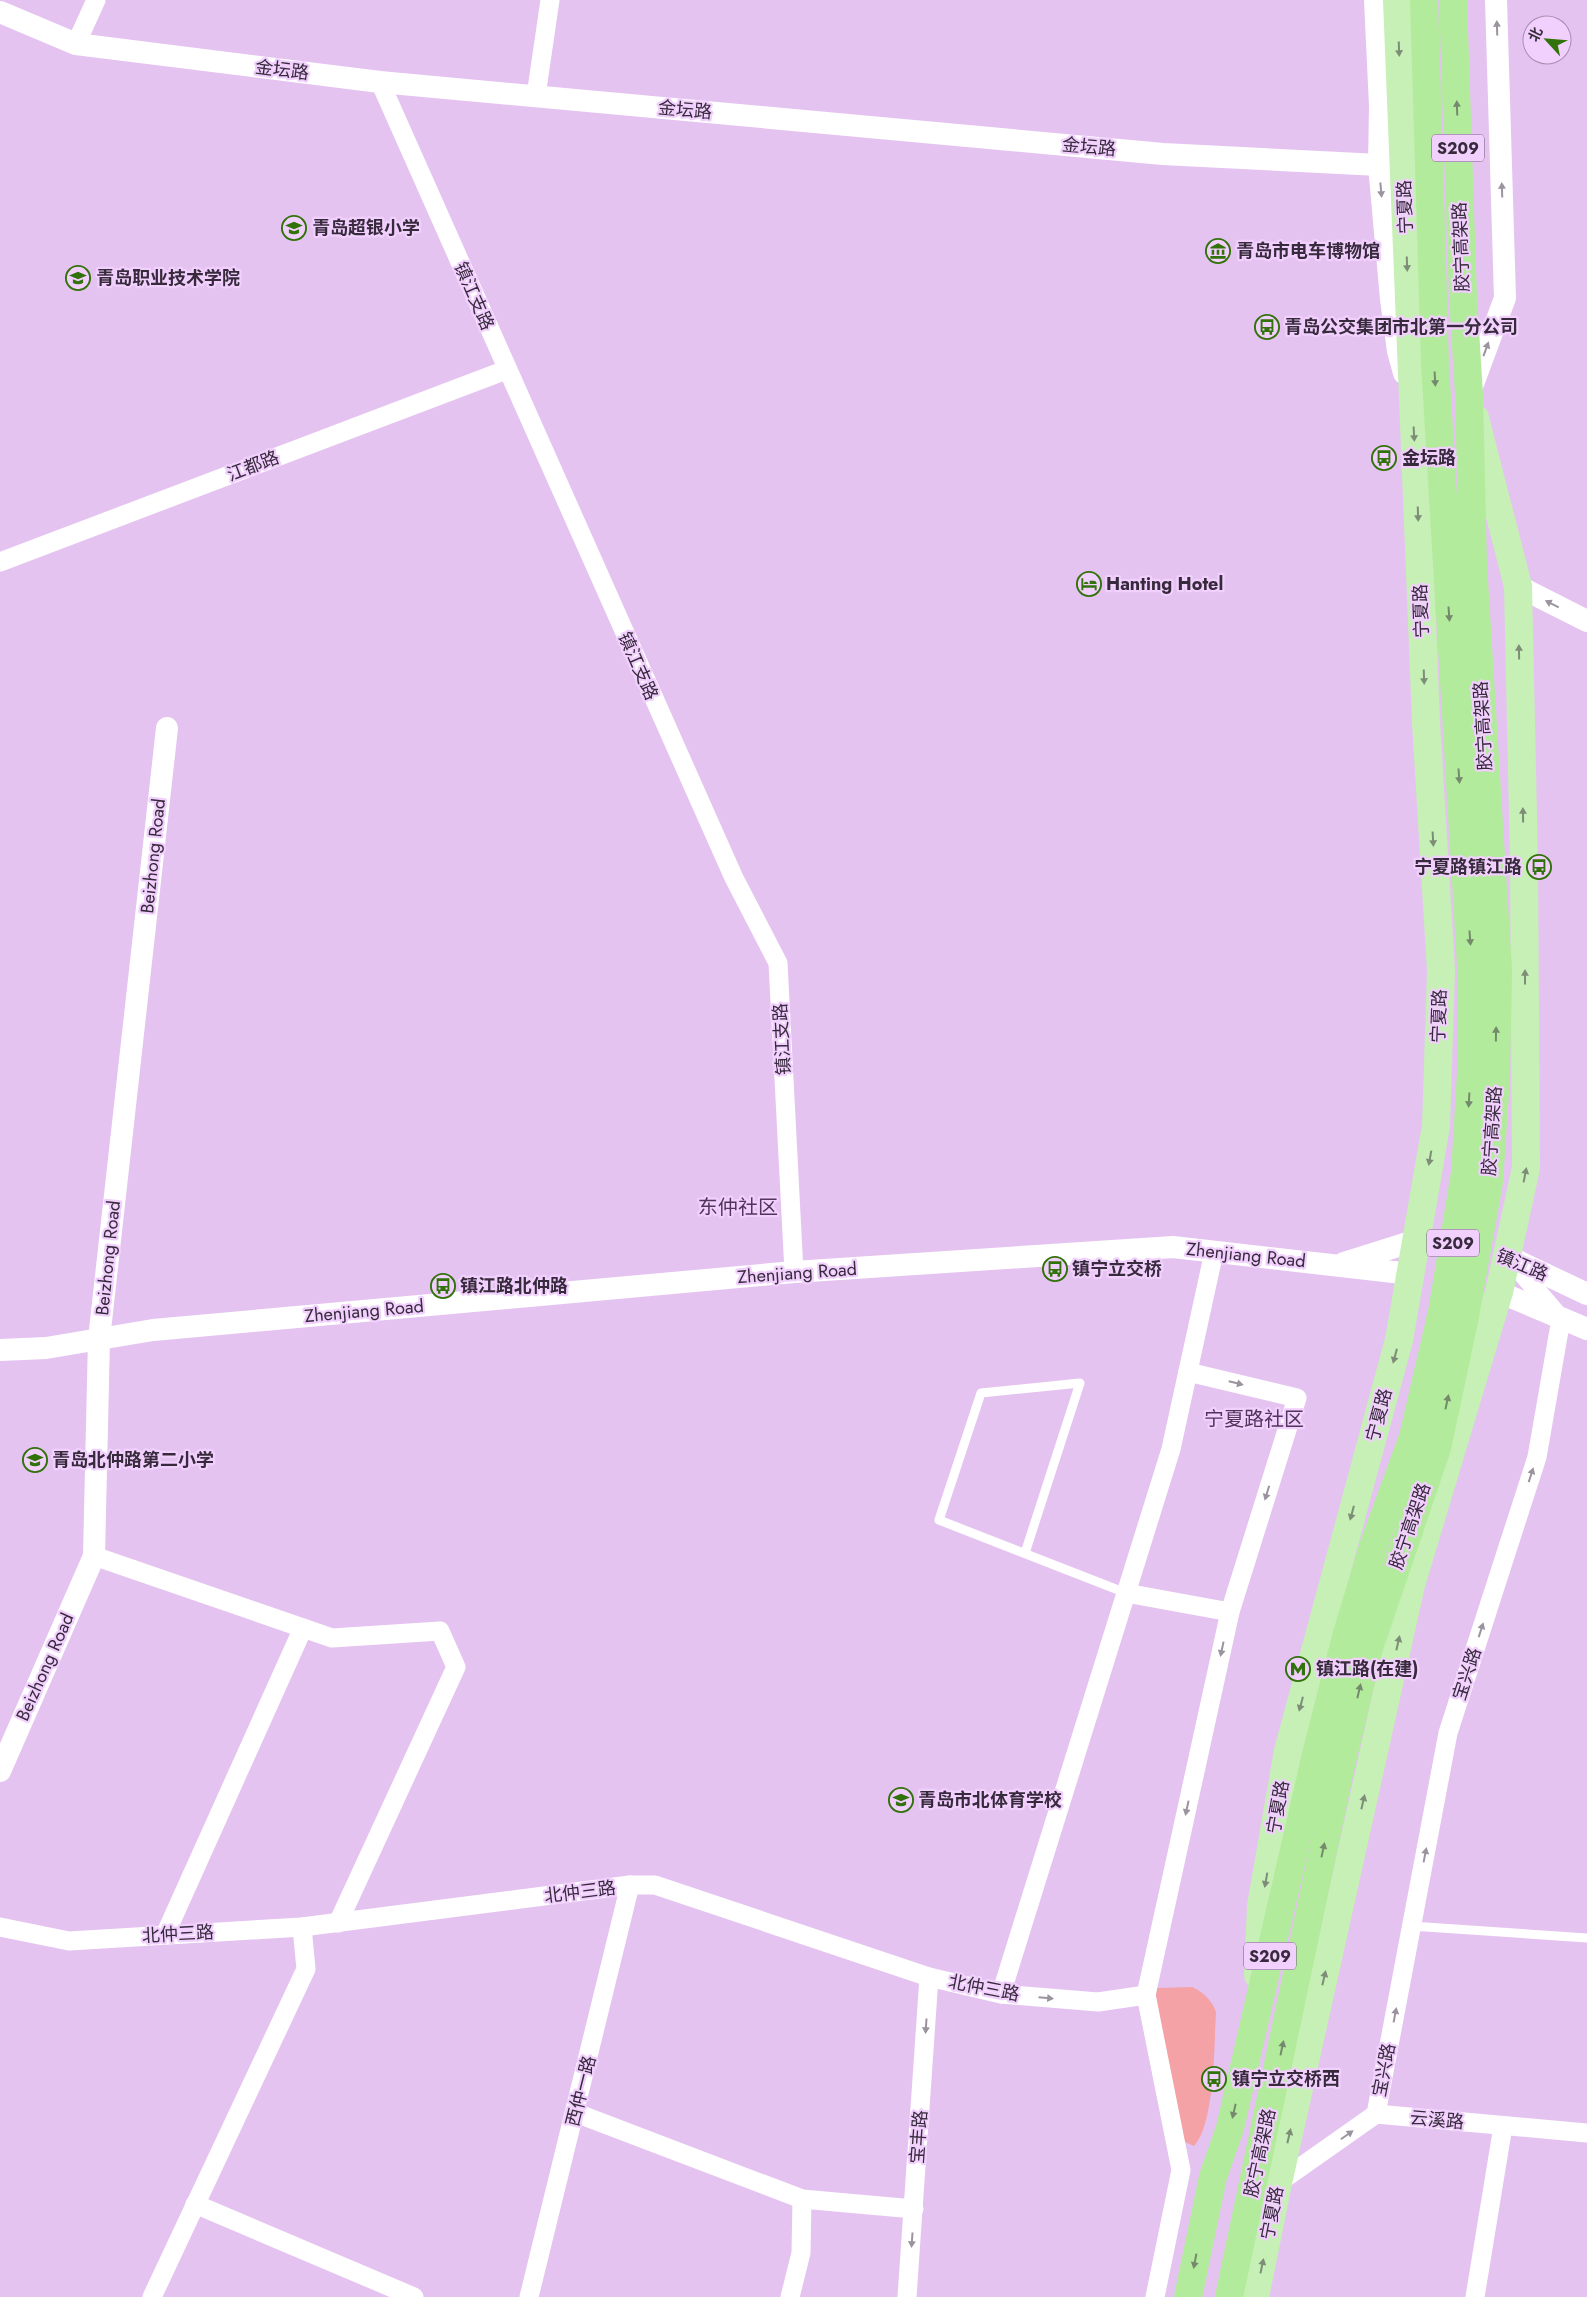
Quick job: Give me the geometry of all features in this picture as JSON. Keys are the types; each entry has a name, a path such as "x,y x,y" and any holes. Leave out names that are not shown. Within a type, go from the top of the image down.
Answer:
{"highway":[{"name":"胶宁高架路","path":"1213,2177 1230,2128 1316,1756 1346,1637 1374,1544 1412,1438 1442,1312 1465,1173 1471,1072 1472,966 1434,363 1424,0"},
{"name":"胶宁高架路","path":"1453,0 1463,297 1469,395"},
{"name":"S209","path":"1229,2297 1344,1755 1369,1648 1437,1448 1465,1316 1489,1182 1496,1079 1498,970 1473,564 1469,395"},
{"name":"S209","path":"1188,2297 1213,2177"}],"main road":[{"name":"宁夏路","path":"1256,2012 1261,1906 1288,1751 1399,1340 1411,1314 1431,1202 1436,1126 1441,971 1426,722 1397,0"},
{"name":"宁夏路","path":"1255,2297 1278,2183 1411,1585 1482,1327 1498,1254 1518,1206 1526,1168 1524,852 1518,586 1469,395"},
{"path":"1431,1202 1495,1220 1518,1206"},
{"name":"镇江路","path":"1424,1241 1498,1254"},
{"name":"Zhenjiang Road","path":"1418,1276 1491,1290"},
{"path":"1411,1314 1482,1327"}],"street":[{"path":"76,44 96,0"},
{"path":"536,96 550,0"},
{"path":"1375,0 1380,106 1379,165 1398,351 1412,403"},
{"path":"1469,395 1505,298 1496,0"},
{"name":"金坛路","path":"0,12 76,44 380,82 1163,154 1379,165"},
{"name":"镇江支路","path":"380,82 506,370 734,878 778,963 794,1272"},
{"name":"江都路","path":"0,562 506,370"},
{"path":"1518,586 1587,621"},
{"name":"Beizhong Road","path":"0,1771 94,1556 99,1339 167,728"},
{"name":"镇江路","path":"1338,1265 1424,1241"},
{"name":"Zhenjiang Road","path":"0,1350 46,1348 153,1330 794,1272 1173,1247 1338,1265 1418,1276"},
{"path":"1001,1994 1172,1449 1214,1252"},
{"path":"1498,1254 1562,1319"},
{"name":"镇江路","path":"1498,1254 1587,1294"},
{"name":"Zhenjiang Road","path":"1491,1290 1587,1329"},
{"name":"宝兴路","path":"1376,2114 1448,1733 1537,1456 1562,1319"},
{"path":"1155,2297 1181,2170 1146,1995 1230,1612 1297,1398 1188,1372"},
{"path":"94,1556 332,1638 440,1631 456,1667 338,1923"},
{"path":"1126,1592 1230,1612"},
{"path":"165,1935 303,1628"},
{"name":"北仲三路","path":"0,1927 69,1941 302,1927 630,1885 655,1885 929,1977 1001,1994 1098,2002 1146,1995"},
{"name":"西仲一路","path":"529,2297 576,2113 630,1885"},
{"path":"152,2297 306,1969 302,1927"},
{"name":"宝丰路","path":"907,2297 929,1977"},
{"path":"576,2113 802,2199 914,2209"},
{"path":"1278,2183 1376,2114"},
{"name":"云溪路","path":"1376,2114 1587,2133"},
{"path":"1475,2297 1503,2126"},
{"path":"1181,2170 1213,2177"},
{"path":"790,2297 801,2253 802,2199"},
{"path":"195,2204 414,2297"}],"lane":[{"path":"1025,1554 1080,1383 981,1393 938,1520 1025,1554 1126,1592"},
{"path":"1412,1926 1587,1938"}],"shaded area":[{"path":"1192,1987 1207,1997 1216,2012 1210,2102 1201,2135 1194,2146 1185,2142 1182,2138 1156,1995 1157,1988"}],"place":[{"name":"青岛超银小学","path":"294,228"},
{"name":"青岛市电车博物馆","path":"1218,251"},
{"name":"青岛职业技术学院","path":"78,278"},
{"name":"青岛公交集团市北第一分公司","path":"1267,327"},
{"name":"金坛路","path":"1384,458"},
{"name":"Hanting Hotel","path":"1089,584"},
{"name":"宁夏路镇江路","path":"1539,867"},
{"name":"镇宁立交桥","path":"1055,1269"},
{"name":"镇江路北仲路","path":"443,1286"},
{"name":"青岛北仲路第二小学","path":"35,1460"},
{"name":"镇江路(在建)","path":"1298,1669"},
{"name":"青岛市北体育学校","path":"901,1800"},
{"name":"镇宁立交桥西","path":"1214,2079"}],"district":[{"name":"东仲社区","path":"738,1207"},
{"name":"宁夏路社区","path":"1254,1419"}]}
